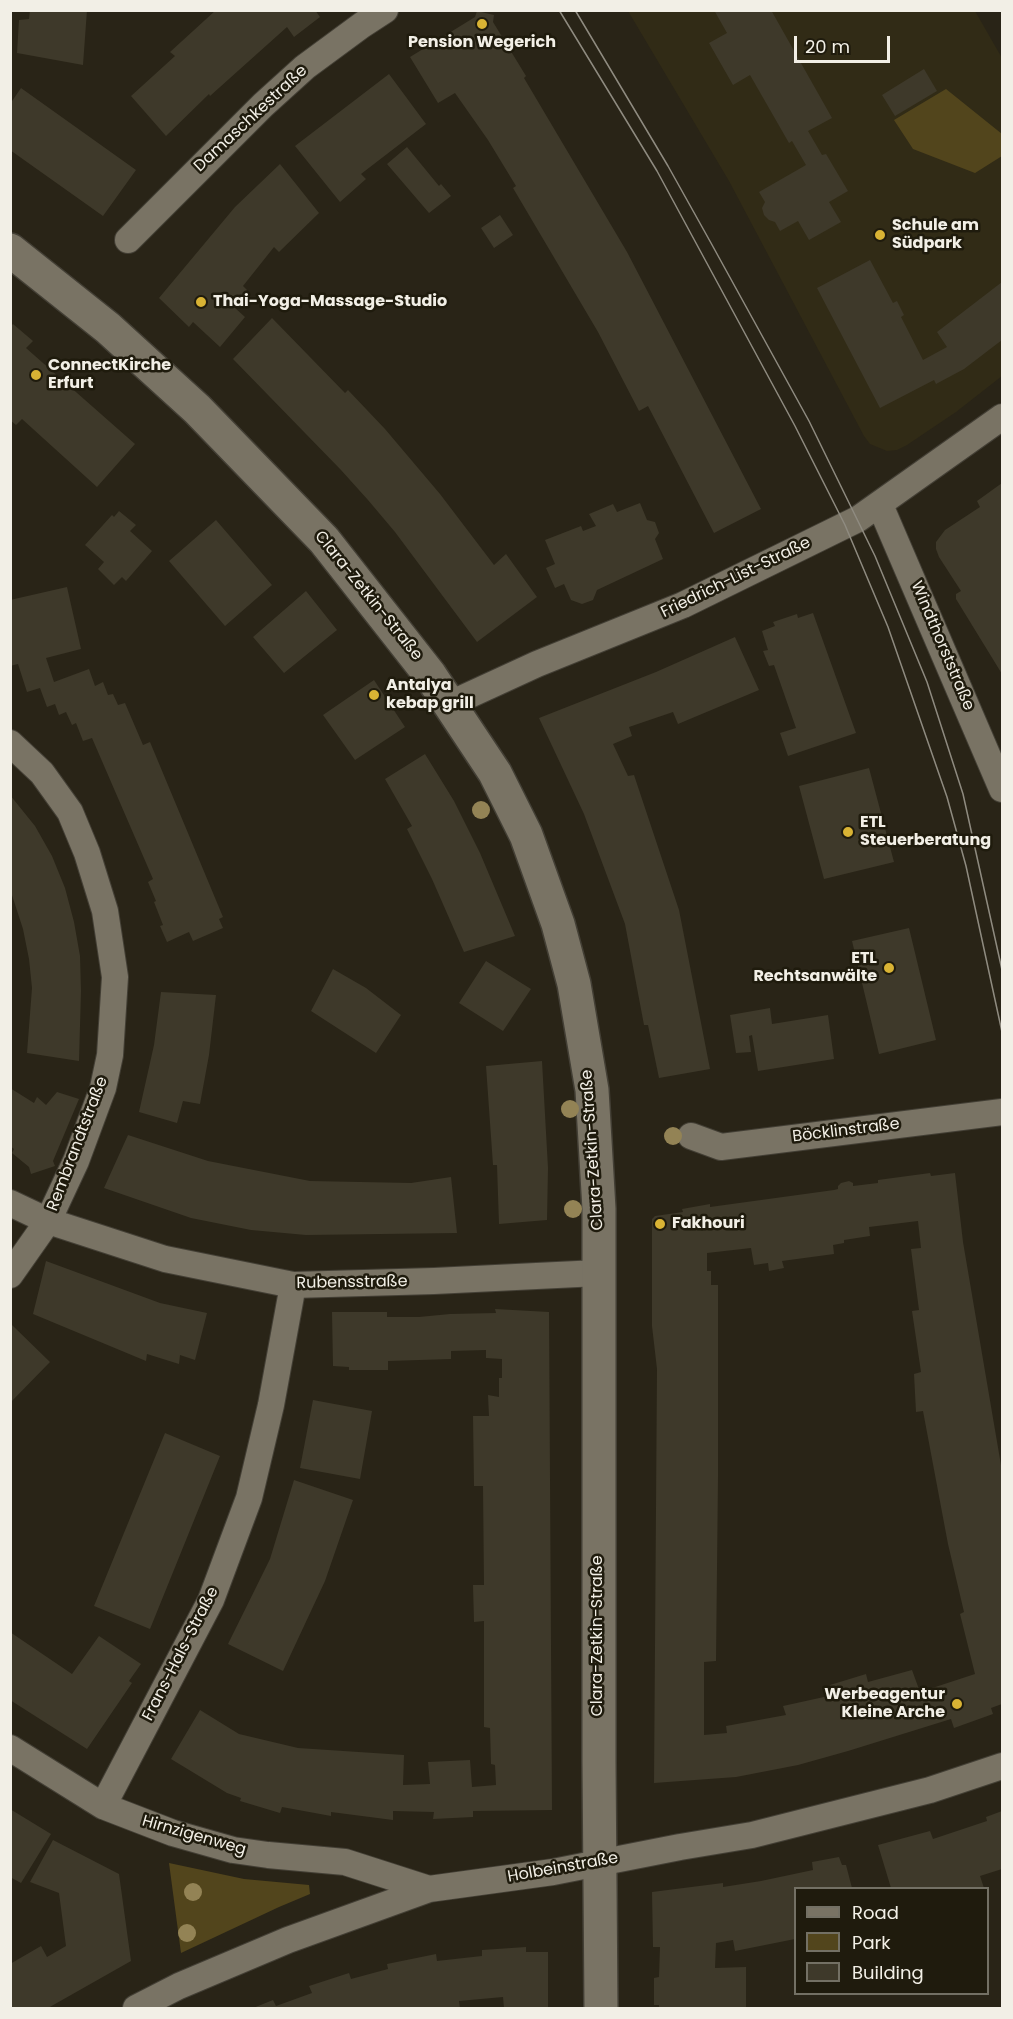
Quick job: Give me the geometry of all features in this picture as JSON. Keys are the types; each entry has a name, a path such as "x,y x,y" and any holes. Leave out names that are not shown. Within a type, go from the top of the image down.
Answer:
{"main road":[{"name":"Clara-Zetkin-Straße","path":"10,250 108,328 197,409 324,540 407,643 495,773 526,835 558,924 574,984 592,1090 599,1209 601,2008"}],"street":[{"name":"Damaschkestraße","path":"128,240 305,67 385,10"},
{"name":"Friedrich-List-Straße","path":"450,704 537,664 683,605 858,519 1002,417"},
{"name":"Windthorststraße","path":"880,505 1002,789"},
{"name":"Rembrandtstraße","path":"10,743 42,773 70,812 87,853 105,911 115,977 110,1055 103,1088 75,1161 48,1221 10,1275"},
{"name":"Böcklinstraße","path":"691,1136 721,1147 1002,1112"},
{"name":"Rubensstraße","path":"10,1203 48,1221 165,1259 293,1285 446,1281 598,1273"},
{"name":"Frans-Hals-Straße","path":"103,1806 212,1600 249,1498 268,1415 293,1285"},
{"name":"Hirnzigenweg","path":"10,1748 103,1806 173,1833 233,1850 345,1862 429,1889"},
{"name":"Holbeinstraße","path":"136,2008 179,1986 288,1940 429,1889 553,1872 752,1835 930,1790 1002,1766"}],"shaded area":[{"name":"Schule am Südpark","path":"628,11 975,11 1002,58 1002,376 956,412 907,445 897,450 887,451 870,444 729,181"}],"green space":[{"path":"946,89 1002,134 1002,156 975,173 913,149 894,120"},
{"path":"169,1863 244,1879 309,1885 310,1894 181,1953"}],"building":[{"path":"30,10 87,10 83,65 17,53 19,20 29,19"},
{"path":"216,10 315,10 320,17 294,37 287,27 210,96 209,94 166,136 131,96 175,56 170,52"},
{"path":"714,10 771,10 832,118 808,131 822,155 826,154 848,191 829,202 841,222 809,240 798,221 780,231 775,222 764,215 762,208 765,202 759,192 806,165 792,141 789,143 750,75 733,85 709,43 727,33"},
{"path":"477,11 494,15 493,22 526,76 524,78 627,252 761,509 714,533 648,406 639,411 598,332 513,188 516,186 488,140 455,93 438,103 410,57 475,17"},
{"path":"924,69 937,91 895,116 882,95"},
{"path":"389,74 426,124 361,174 366,179 340,202 295,146"},
{"path":"21,88 136,170 103,216 10,150 10,104"},
{"path":"407,147 439,186 441,184 451,196 429,213 387,164"},
{"path":"280,164 319,213 279,252 274,247 243,286 247,290 234,307 245,317 220,347 193,322 189,327 159,298 235,207"},
{"path":"500,215 513,235 494,248 481,228"},
{"path":"870,260 893,303 897,301 904,315 901,317 923,360 947,347 937,332 1002,282 1002,340 964,369 936,384 934,380 880,408 817,288"},
{"path":"272,318 345,393 348,390 385,429 440,494 494,565 506,554 537,597 477,642 395,532 368,500 233,359"},
{"path":"13,324 33,341 26,348 135,444 97,487 22,419 16,425 10,420 10,327"},
{"path":"1002,483 1002,674 956,599 956,594 961,591 939,557 936,542 945,530 980,507 977,501"},
{"path":"640,503 647,520 655,522 659,533 655,539 663,559 597,590 593,600 582,604 571,600 564,584 555,588 546,568 555,564 545,540 581,526 583,531 596,526 589,514 613,504 617,512"},
{"path":"119,511 136,525 130,531 152,551 126,581 122,577 114,585 98,569 104,562 85,545 112,515 114,517"},
{"path":"216,520 272,585 225,626 169,561"},
{"path":"67,587 81,649 46,658 54,682 89,669 95,686 103,682 108,695 113,694 118,705 125,703 143,745 150,742 223,917 219,919 223,928 193,941 189,932 167,942 160,926 163,925 154,902 156,901 148,882 153,879 92,738 83,741 76,723 72,725 66,712 59,715 55,704 47,707 40,688 27,692 18,664 10,666 10,600"},
{"path":"306,591 337,630 284,673 253,637"},
{"path":"813,613 856,733 788,756 780,733 796,728 774,665 769,666 763,651 768,650 762,631 775,626 773,622 797,614 798,618"},
{"path":"735,637 759,690 678,724 673,712 629,727 632,736 613,744 628,776 634,775 679,910 710,1069 659,1078 648,1025 644,1025 625,924 584,814 539,718 656,672"},
{"path":"374,680 405,727 355,760 323,715"},
{"path":"425,754 454,801 480,853 515,936 464,952 407,829 412,826 385,779"},
{"path":"869,768 894,862 824,879 799,786"},
{"path":"10,795 35,826 52,856 65,888 74,922 80,956 79,1061 27,1053 32,988 23,929 10,889"},
{"path":"909,928 936,1040 879,1054 852,941"},
{"path":"486,961 531,989 503,1031 459,1003"},
{"path":"333,969 366,988 401,1015 376,1053 311,1011"},
{"path":"161,992 216,995 200,1104 183,1101 177,1123 139,1112 154,1045"},
{"path":"770,1008 772,1024 828,1015 834,1059 758,1071 752,1035 749,1036 751,1052 736,1053 730,1015"},
{"path":"542,1061 548,1168 547,1220 499,1224 497,1165 493,1165 486,1066"},
{"path":"10,1088 34,1103 37,1097 46,1105 57,1092 79,1099 53,1161 55,1166 31,1174 29,1167 12,1153 14,1149 10,1146"},
{"path":"128,1135 208,1161 310,1181 411,1183 451,1177 457,1233 306,1235 251,1230 191,1218 104,1188"},
{"path":"930,1173 931,1176 955,1173 963,1242 1002,1471 1002,1704 991,1708 993,1714 954,1728 951,1719 798,1765 736,1777 654,1783 657,1369 652,1326 652,1219 655,1216 683,1212 682,1209 710,1204 710,1207 834,1190 838,1189 841,1183 849,1181 853,1183 853,1186 878,1183 878,1180","holes":["918,1221 921,1248 911,1249 919,1310 912,1311 921,1372 914,1374 916,1412 923,1411 948,1544 964,1612 960,1614 975,1674 920,1692 912,1670 868,1682 866,1674 830,1685 833,1695 783,1706 786,1715 726,1726 727,1733 704,1735 704,1662 716,1661 718,1477 718,1285 711,1285 711,1271 707,1271 707,1253 751,1248 754,1265 768,1263 769,1271 784,1268 782,1261 834,1254 833,1245 844,1243 844,1240 870,1236 869,1227"]},
{"path":"46,1261 160,1303 207,1313 195,1360 180,1355 179,1364 147,1354 146,1361 33,1314"},
{"path":"495,1309 549,1312 552,1810 473,1811 473,1817 433,1819 434,1812 393,1811 393,1820 331,1812 331,1816 282,1807 280,1813 240,1801 241,1798 227,1793 171,1759 200,1710 239,1734 298,1748 404,1755 403,1785 430,1784 428,1762 470,1760 472,1787 496,1785 495,1765 491,1764 490,1728 484,1727 484,1621 474,1622 473,1585 484,1585 483,1486 474,1486 473,1416 489,1416 488,1395 499,1397 502,1359 486,1358 486,1350 451,1351 451,1359 388,1361 388,1370 349,1370 349,1367 333,1366 332,1312 387,1312 387,1317 419,1317 496,1313"},
{"path":"12,1325 50,1362 10,1403 10,1327"},
{"path":"313,1400 372,1411 360,1479 300,1468"},
{"path":"165,1433 220,1456 150,1629 94,1606"},
{"path":"294,1480 353,1500 325,1581 283,1671 228,1644 270,1559"},
{"path":"10,1632 72,1674 99,1636 141,1664 129,1681 132,1683 87,1749 10,1700"},
{"path":"10,1809 51,1834 21,1883 10,1877"},
{"path":"1002,1811 1002,1869 980,1876 984,1887 891,1887 878,1845 930,1831 933,1839 987,1821 986,1817"},
{"path":"53,1840 119,1874 131,1961 48,2008 10,2008 10,1964 41,1946 47,1957 66,1946 59,1893 30,1882"},
{"path":"839,1857 842,1865 846,1865 852,1887 794,1887 794,1939 735,1951 733,1940 716,1943 715,1968 746,1967 746,2008 659,2007 659,2005 654,2005 654,1978 659,1977 660,1947 653,1947 652,1892 723,1883 723,1887 761,1881 813,1870 812,1862"},
{"path":"526,1947 526,1952 548,1952 548,2008 504,2008 503,1997 459,2001 460,2008 253,2008 273,2000 276,2006 312,1993 309,1986 349,1973 351,1979 388,1969 387,1964 436,1954 437,1961 482,1956 482,1950"}],"tram line":[{"path":"559,10 657,171 795,426 845,525 888,627 947,797 966,866 1002,1032"},
{"path":"575,10 668,166 809,421 875,556 927,682 963,794 1002,970"}],"place":[{"name":"Pension Wegerich","path":"482,24"},
{"name":"Schule am Südpark","path":"880,235"},
{"name":"Thai-Yoga-Massage-Studio","path":"201,302"},
{"name":"ConnectKirche Erfurt","path":"36,375"},
{"name":"Antalya kebap grill","path":"374,695"},
{"name":"ETL Steuerberatung","path":"848,832"},
{"name":"ETL Rechtsanwälte","path":"889,968"},
{"name":"Fakhouri","path":"660,1224"},
{"name":"Werbeagentur Kleine Arche","path":"957,1704"}]}
